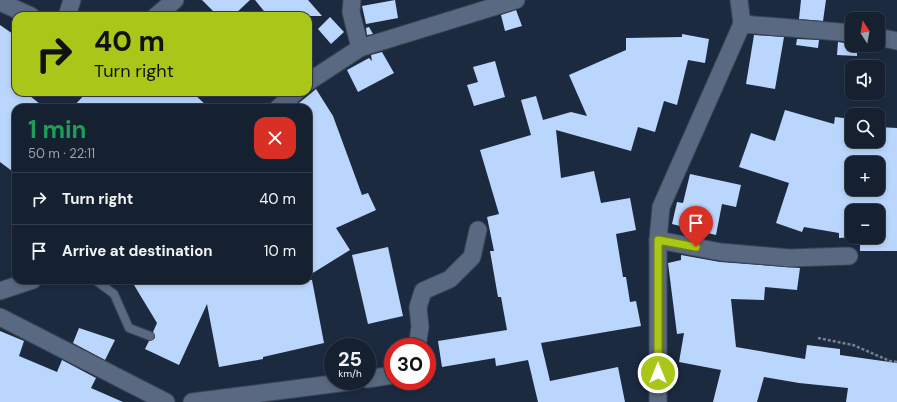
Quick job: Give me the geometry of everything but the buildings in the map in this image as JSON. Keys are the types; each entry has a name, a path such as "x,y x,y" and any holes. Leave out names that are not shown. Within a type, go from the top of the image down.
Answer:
{"street":[{"path":"68,12 72,0"},
{"path":"161,12 175,0"},
{"path":"312,79 360,48 516,0"},
{"path":"658,402 658,240 661,207 742,24 739,0"},
{"path":"0,2 22,12"},
{"path":"348,4 360,48"},
{"path":"742,24 845,32"},
{"path":"885,38 897,40"},
{"path":"282,104 292,96"},
{"path":"418,338 420,327 418,307 423,291 450,279 472,257 478,230"},
{"path":"658,240 722,252 790,258 849,256"},
{"path":"0,291 21,284"},
{"path":"0,318 166,402"},
{"path":"192,402 324,385"}],"lane":[{"path":"100,284 114,294 129,328 150,336"}],"path":[{"path":"818,338 853,345 890,361 897,362"}],"route":[{"path":"658,373 658,240 696,247"}]}
